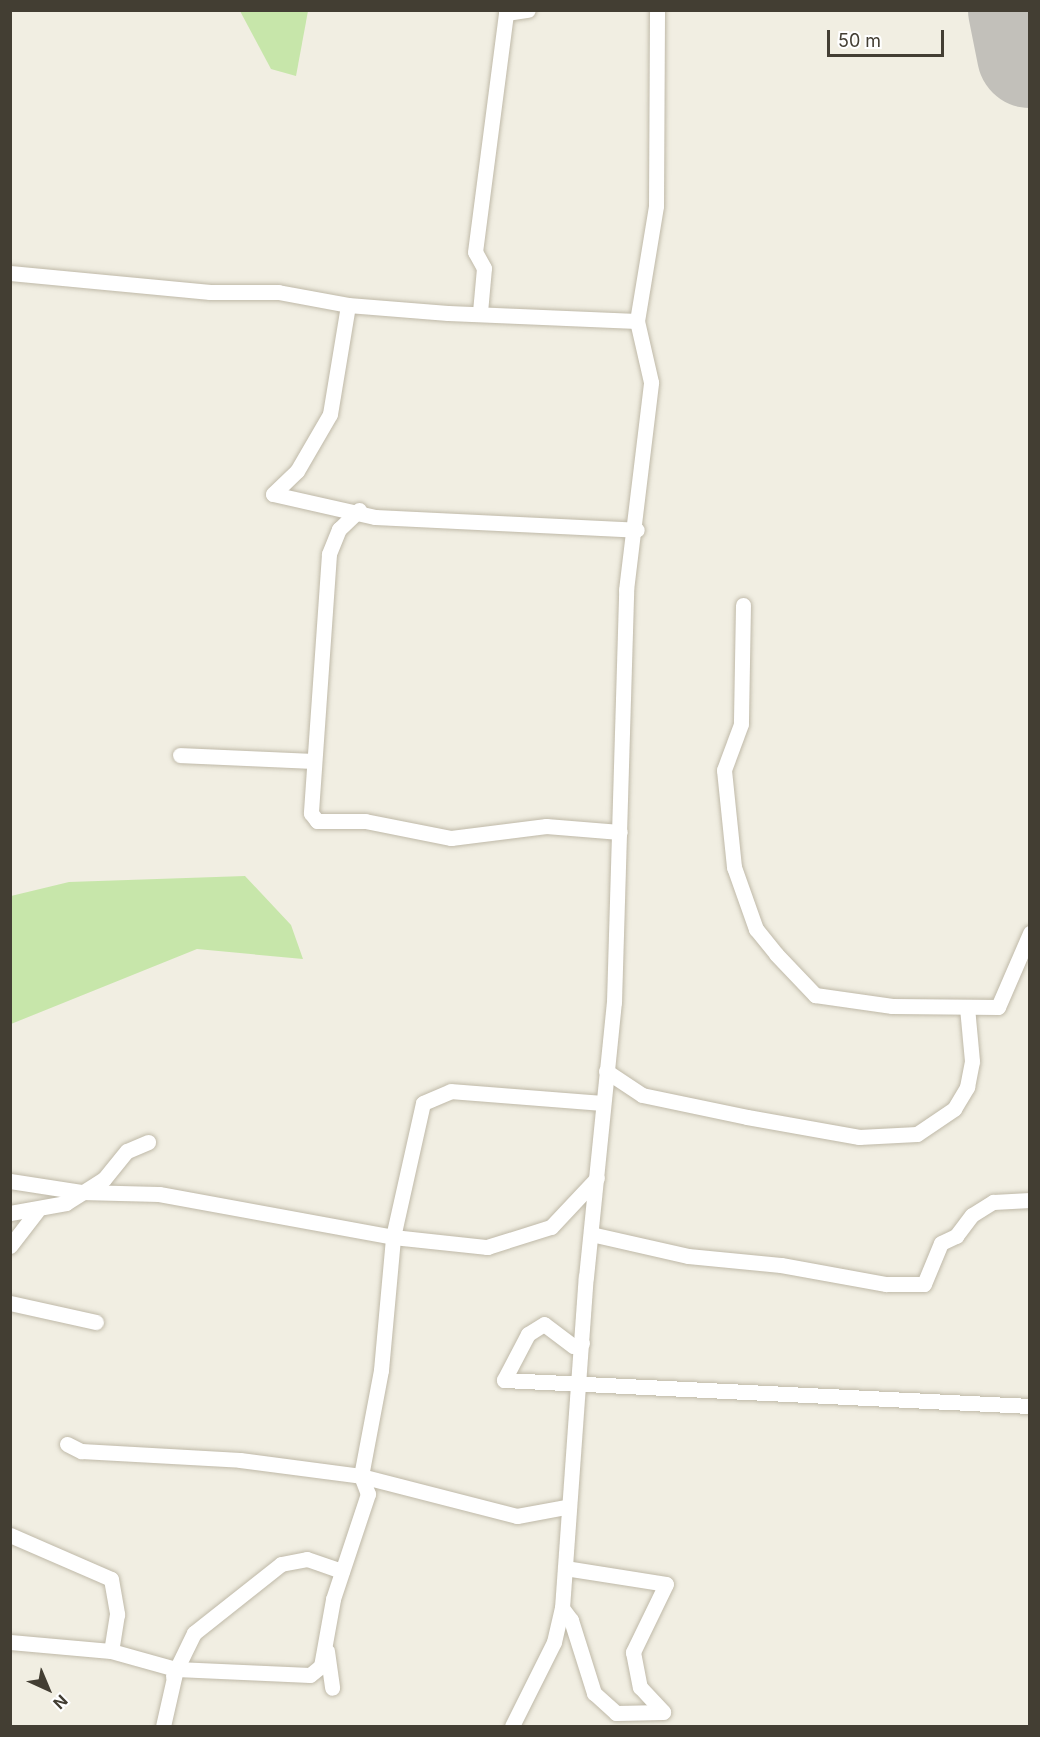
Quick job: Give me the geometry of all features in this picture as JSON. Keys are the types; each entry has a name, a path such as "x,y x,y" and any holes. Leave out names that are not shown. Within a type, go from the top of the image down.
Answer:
{"street":[{"path":"480,312 484,268 475,252 506,13 528,10"},
{"path":"512,1726 554,1642 562,1608 566,1507 580,1383 602,1103 614,1002 626,590 637,530 651,382 637,321 656,206 657,10"},
{"path":"10,273 210,292 278,292 348,305 637,321"},
{"path":"348,305 330,414 297,471 273,494 397,519 445,516 637,530"},
{"path":"359,510 339,529 329,554 309,798 317,820 365,821 451,838 546,826 620,832"},
{"path":"743,605 741,724 724,770 734,867 756,929 815,995 892,1006 998,1007 1029,933"},
{"path":"180,754 312,760"},
{"path":"606,1071 642,1095 747,1117 859,1137 916,1134 954,1109 967,1088 972,1061 967,1007"},
{"path":"332,1688 327,1651 342,1571 364,1514 368,1494 361,1476 383,1360 393,1237 417,1114 436,1094 602,1103"},
{"path":"10,1213 37,1211 81,1192 104,1179 127,1151 148,1142"},
{"path":"10,1181 81,1192 159,1194 393,1237 487,1246 551,1227 597,1178"},
{"path":"591,1234 688,1256 781,1265 886,1284 924,1284 940,1243 956,1236 972,1215 993,1202 1029,1200"},
{"path":"10,1246 37,1211"},
{"path":"10,1303 96,1322"},
{"path":"582,1343 573,1346 544,1324 528,1334 504,1380 1029,1406"},
{"path":"67,1444 81,1451 265,1462 361,1476 517,1516 566,1507"},
{"path":"10,1535 111,1579 117,1614 111,1651"},
{"path":"153,1726 176,1669 194,1633 281,1564 307,1559 342,1571"},
{"path":"562,1608 571,1620 594,1692 616,1713 629,1715 663,1712 640,1687 633,1652 666,1584 565,1568"},
{"path":"10,1642 111,1651 176,1669 310,1675 327,1651"},
{"path":"164,1726 176,1669"},
{"path":"629,1715 644,1726"}],"green space":[{"path":"240,11 308,11 296,76 271,69"},
{"path":"245,876 291,925 303,959 197,949 11,1024 11,896 69,882"}],"runway":[{"path":"1021,10 1030,55"}]}
